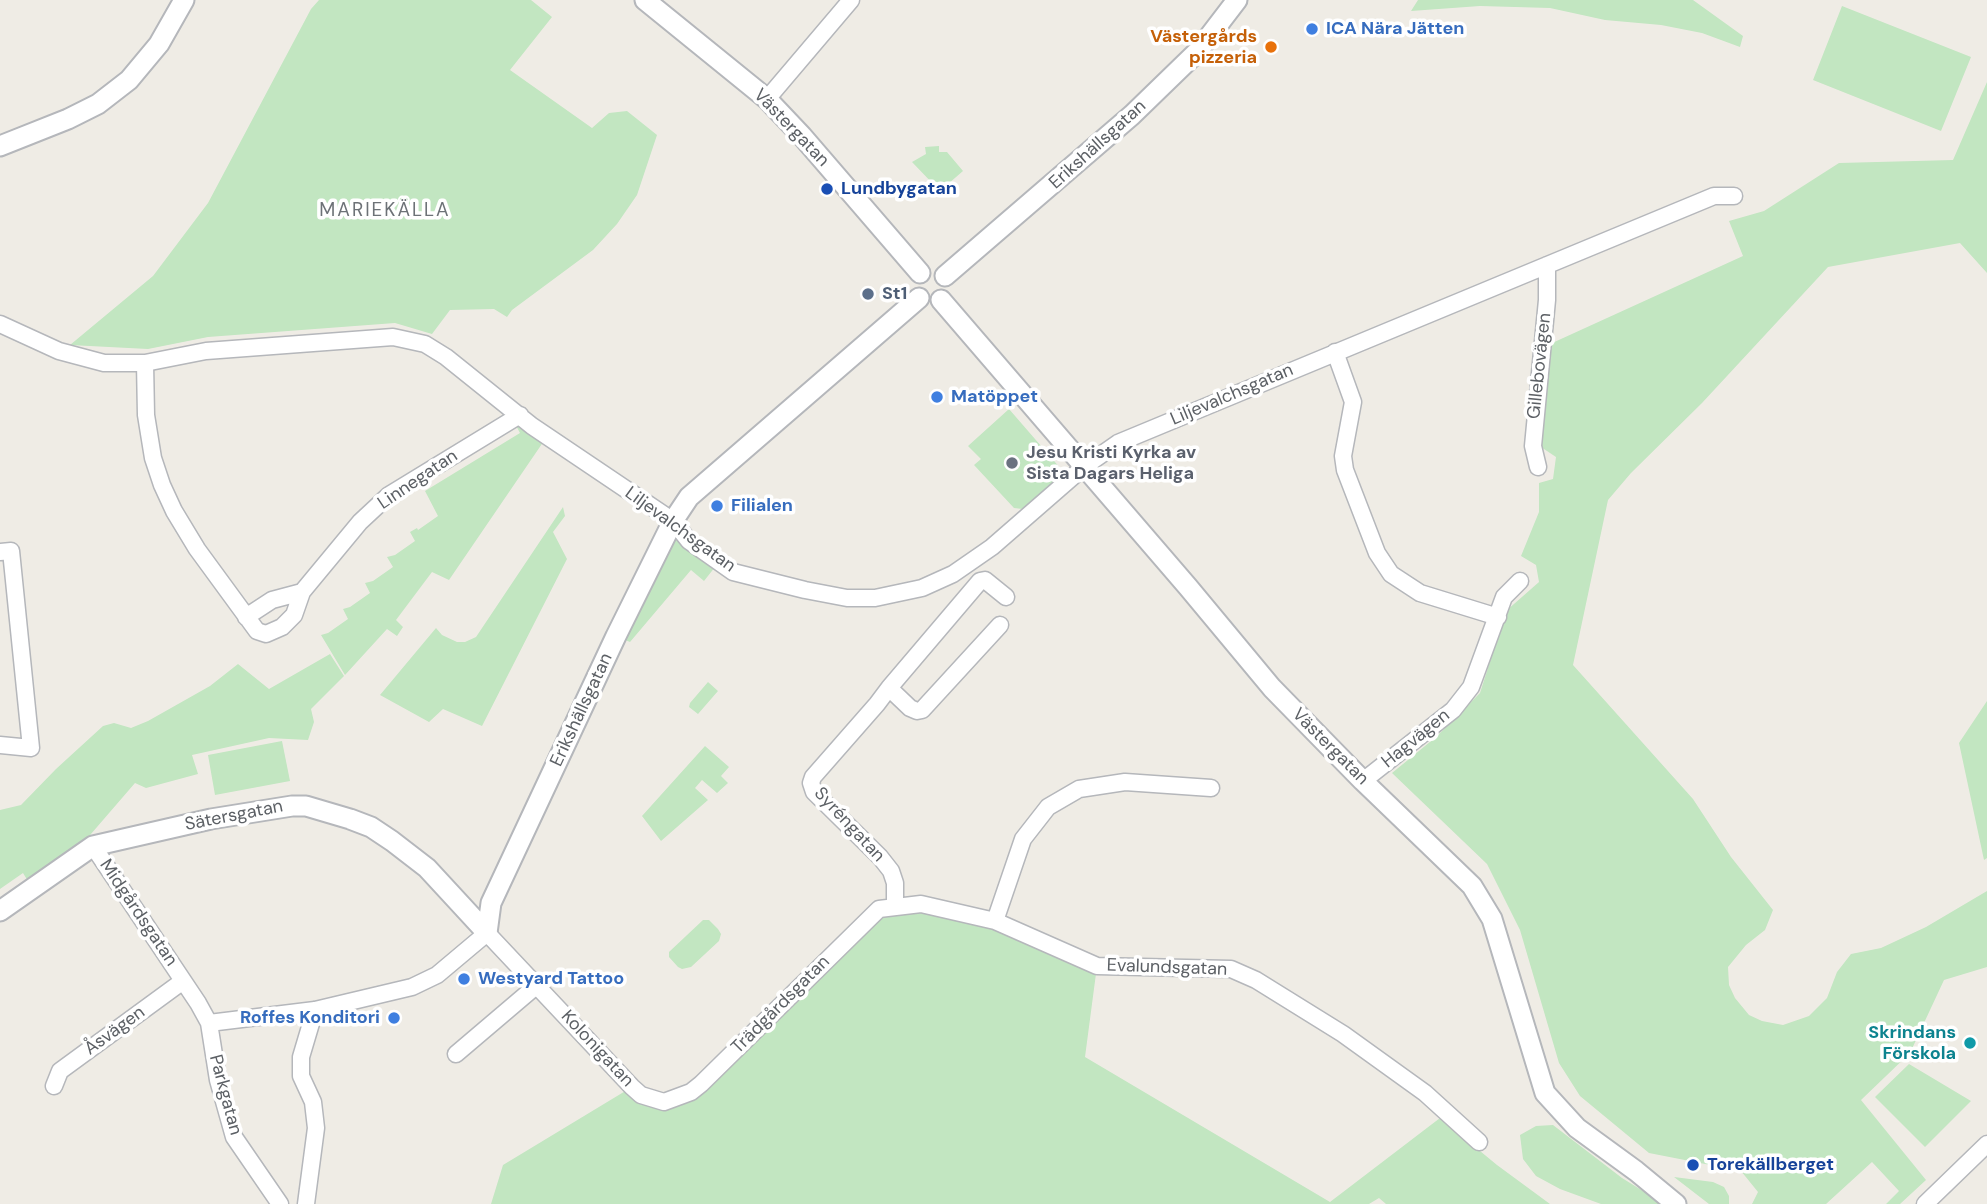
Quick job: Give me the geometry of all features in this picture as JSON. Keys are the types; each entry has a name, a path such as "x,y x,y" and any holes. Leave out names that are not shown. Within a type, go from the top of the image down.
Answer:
{"street":[{"path":"0,146 98,104 129,80 159,44 184,0"},
{"name":"Västergatan","path":"645,0 767,99 920,273"},
{"path":"767,99 851,0"},
{"name":"Erikshällsgatan","path":"945,276 1132,115 1198,51 1237,0"},
{"name":"Liljevalchsgatan","path":"0,324 59,351 104,363 145,363 206,351 393,337 425,344 586,463 673,521 689,541 733,572 847,598 890,597 939,582 966,566 992,547 1085,466 1118,443 1714,196 1734,196"},
{"name":"Gillebovägen","path":"1538,467 1532,446 1547,265"},
{"path":"930,269 945,276 947,293 941,300 933,303 919,298 914,287 920,273 930,269"},
{"name":"Erikshällsgatan","path":"488,933 491,903 673,521 689,498 919,298"},
{"name":"Västergatan","path":"941,300 1272,688 1472,886 1492,919 1545,1093 1577,1128 1676,1204"},
{"path":"1335,352 1353,402 1343,456 1345,470 1377,553 1391,574 1420,593 1498,617"},
{"name":"Linnegatan","path":"145,363 146,415 153,458 162,485 197,549 257,631 266,634 282,627 294,615 302,592 360,522 388,495 520,415"},
{"path":"0,745 31,748 6,552"},
{"name":"Syréngatan","path":"895,905 895,883 891,871 880,856 814,792 811,783 823,764 980,581 985,580 1006,597"},
{"name":"Hagvägen","path":"1363,781 1453,710 1471,687 1504,597 1520,581"},
{"path":"246,617 272,600 302,592"},
{"path":"889,688 910,708 922,710 1000,625"},
{"path":"995,921 1023,839 1048,807 1079,789 1125,782 1211,788"},
{"name":"Sätersgatan","path":"0,911 93,846 211,819 306,806 371,827 392,841 427,868 488,933"},
{"name":"Midgårdsgatan","path":"93,846 183,981"},
{"name":"Evalundsgatan","path":"895,905 921,904 995,921 1097,966 1231,968 1343,1034 1424,1093 1479,1143"},
{"name":"Trädgårdsgatan","path":"664,1102 691,1092 701,1084 879,909 895,905"},
{"path":"209,1023 314,1010 412,987 437,975 488,933"},
{"name":"Kolonigatan","path":"488,933 632,1087 641,1095 664,1102"},
{"name":"Parkgatan","path":"183,981 209,1023 218,1080 234,1137 280,1204"},
{"name":"Åsvägen","path":"54,1086 60,1071 183,981"},
{"path":"456,1055 536,986"},
{"path":"306,1204 316,1128 313,1102 300,1076 314,1010"},
{"path":"1925,1204 1987,1144"}],"green space":[{"path":"319,0 531,0 552,17 510,70 592,128 609,113 627,111 657,135 637,195 617,224 593,250 512,310 507,317 494,309 450,310 432,334 395,323 208,337 148,349 70,345 153,276 208,203 311,9"},
{"path":"1418,0 1693,0 1743,36 1740,47 1702,33 1661,25 1605,20 1550,8 1480,6 1411,11"},
{"path":"1842,6 1971,57 1941,131 1813,80"},
{"path":"1987,82 1987,273 1960,243 1828,267 1608,500 1573,665 1693,799 1731,857 1773,910 1765,930 1746,945 1728,967 1729,985 1735,998 1749,1015 1783,1025 1809,1016 1827,998 1837,972 1851,954 1881,948 1926,927 1987,891 1987,967 1944,980 1910,1053 1861,1100 1926,1180 1900,1204 1886,1204 1899,1191 1872,1162 1826,1204 1752,1204 1758,1192 1741,1171 1649,1153 1580,1096 1559,1063 1520,930 1487,864 1392,773 1436,737 1480,693 1506,611 1539,582 1536,565 1521,556 1539,512 1539,483 1553,479 1556,457 1541,447 1550,344 1743,256 1729,221 1764,211 1839,163 1953,160"},
{"path":"939,146 939,152 947,152 963,171 948,184 935,186 912,162 926,154 925,147"},
{"path":"1009,409 1061,469 1061,483 1031,510 1014,508 974,465 981,459 968,446"},
{"path":"513,420 548,435 449,580 432,572 396,620 403,627 397,636 387,629 345,675 321,635 348,619 343,609 370,593 365,583 373,581 393,567 387,557 395,555 415,541 410,532 417,528 418,530 438,516 425,491 520,433"},
{"path":"563,507 565,516 553,532 567,559 482,726 443,709 429,722 380,695 436,628 442,635 457,642 476,637"},
{"path":"673,521 719,562 704,581 691,570 630,642 616,636"},
{"path":"330,654 344,676 311,709 314,722 308,740 269,738 192,755 198,774 146,788 135,783 78,849 31,886 23,873 0,889 0,810 21,805 103,726 114,723 131,728 148,721 210,686 238,664 269,689"},
{"path":"708,682 718,691 698,714 689,707 690,703"},
{"path":"1987,701 1987,858 1984,860 1959,743"},
{"path":"282,741 290,781 215,795 208,755"},
{"path":"705,746 729,767 721,776 728,783 717,793 702,780 695,788 708,800 661,841 642,816"},
{"path":"944,908 1097,966 1085,1057 1330,1202 1440,1118 1550,1204 1386,1204 1379,1198 1369,1204 491,1204 503,1165 632,1087 641,1095 691,1092 879,909"},
{"path":"703,920 709,920 718,929 721,934 719,941 691,967 682,969 669,957 669,952"},
{"path":"1909,1064 1971,1101 1925,1147 1875,1097"},
{"path":"1553,1125 1622,1178 1664,1204 1601,1204 1560,1189 1536,1176 1523,1159 1520,1135 1536,1126"},
{"path":"1674,1177 1713,1182 1724,1187 1729,1196 1729,1204 1709,1204"}],"place":[{"name":"ICA Nära Jätten","path":"1312,29"},
{"name":"Västergårds pizzeria","path":"1271,47"},
{"name":"Lundbygatan","path":"827,189"},
{"name":"St1","path":"868,294"},
{"name":"Matöppet","path":"937,397"},
{"name":"Jesu Kristi Kyrka av Sista Dagars Heliga","path":"1012,463"},
{"name":"Filialen","path":"717,506"},
{"name":"Westyard Tattoo","path":"464,979"},
{"name":"Roffes Konditori","path":"394,1018"},
{"name":"Skrindans Förskola","path":"1970,1043"},
{"name":"Torekällberget","path":"1693,1165"}],"district":[{"name":"MARIEKÄLLA","path":"385,211"}]}
